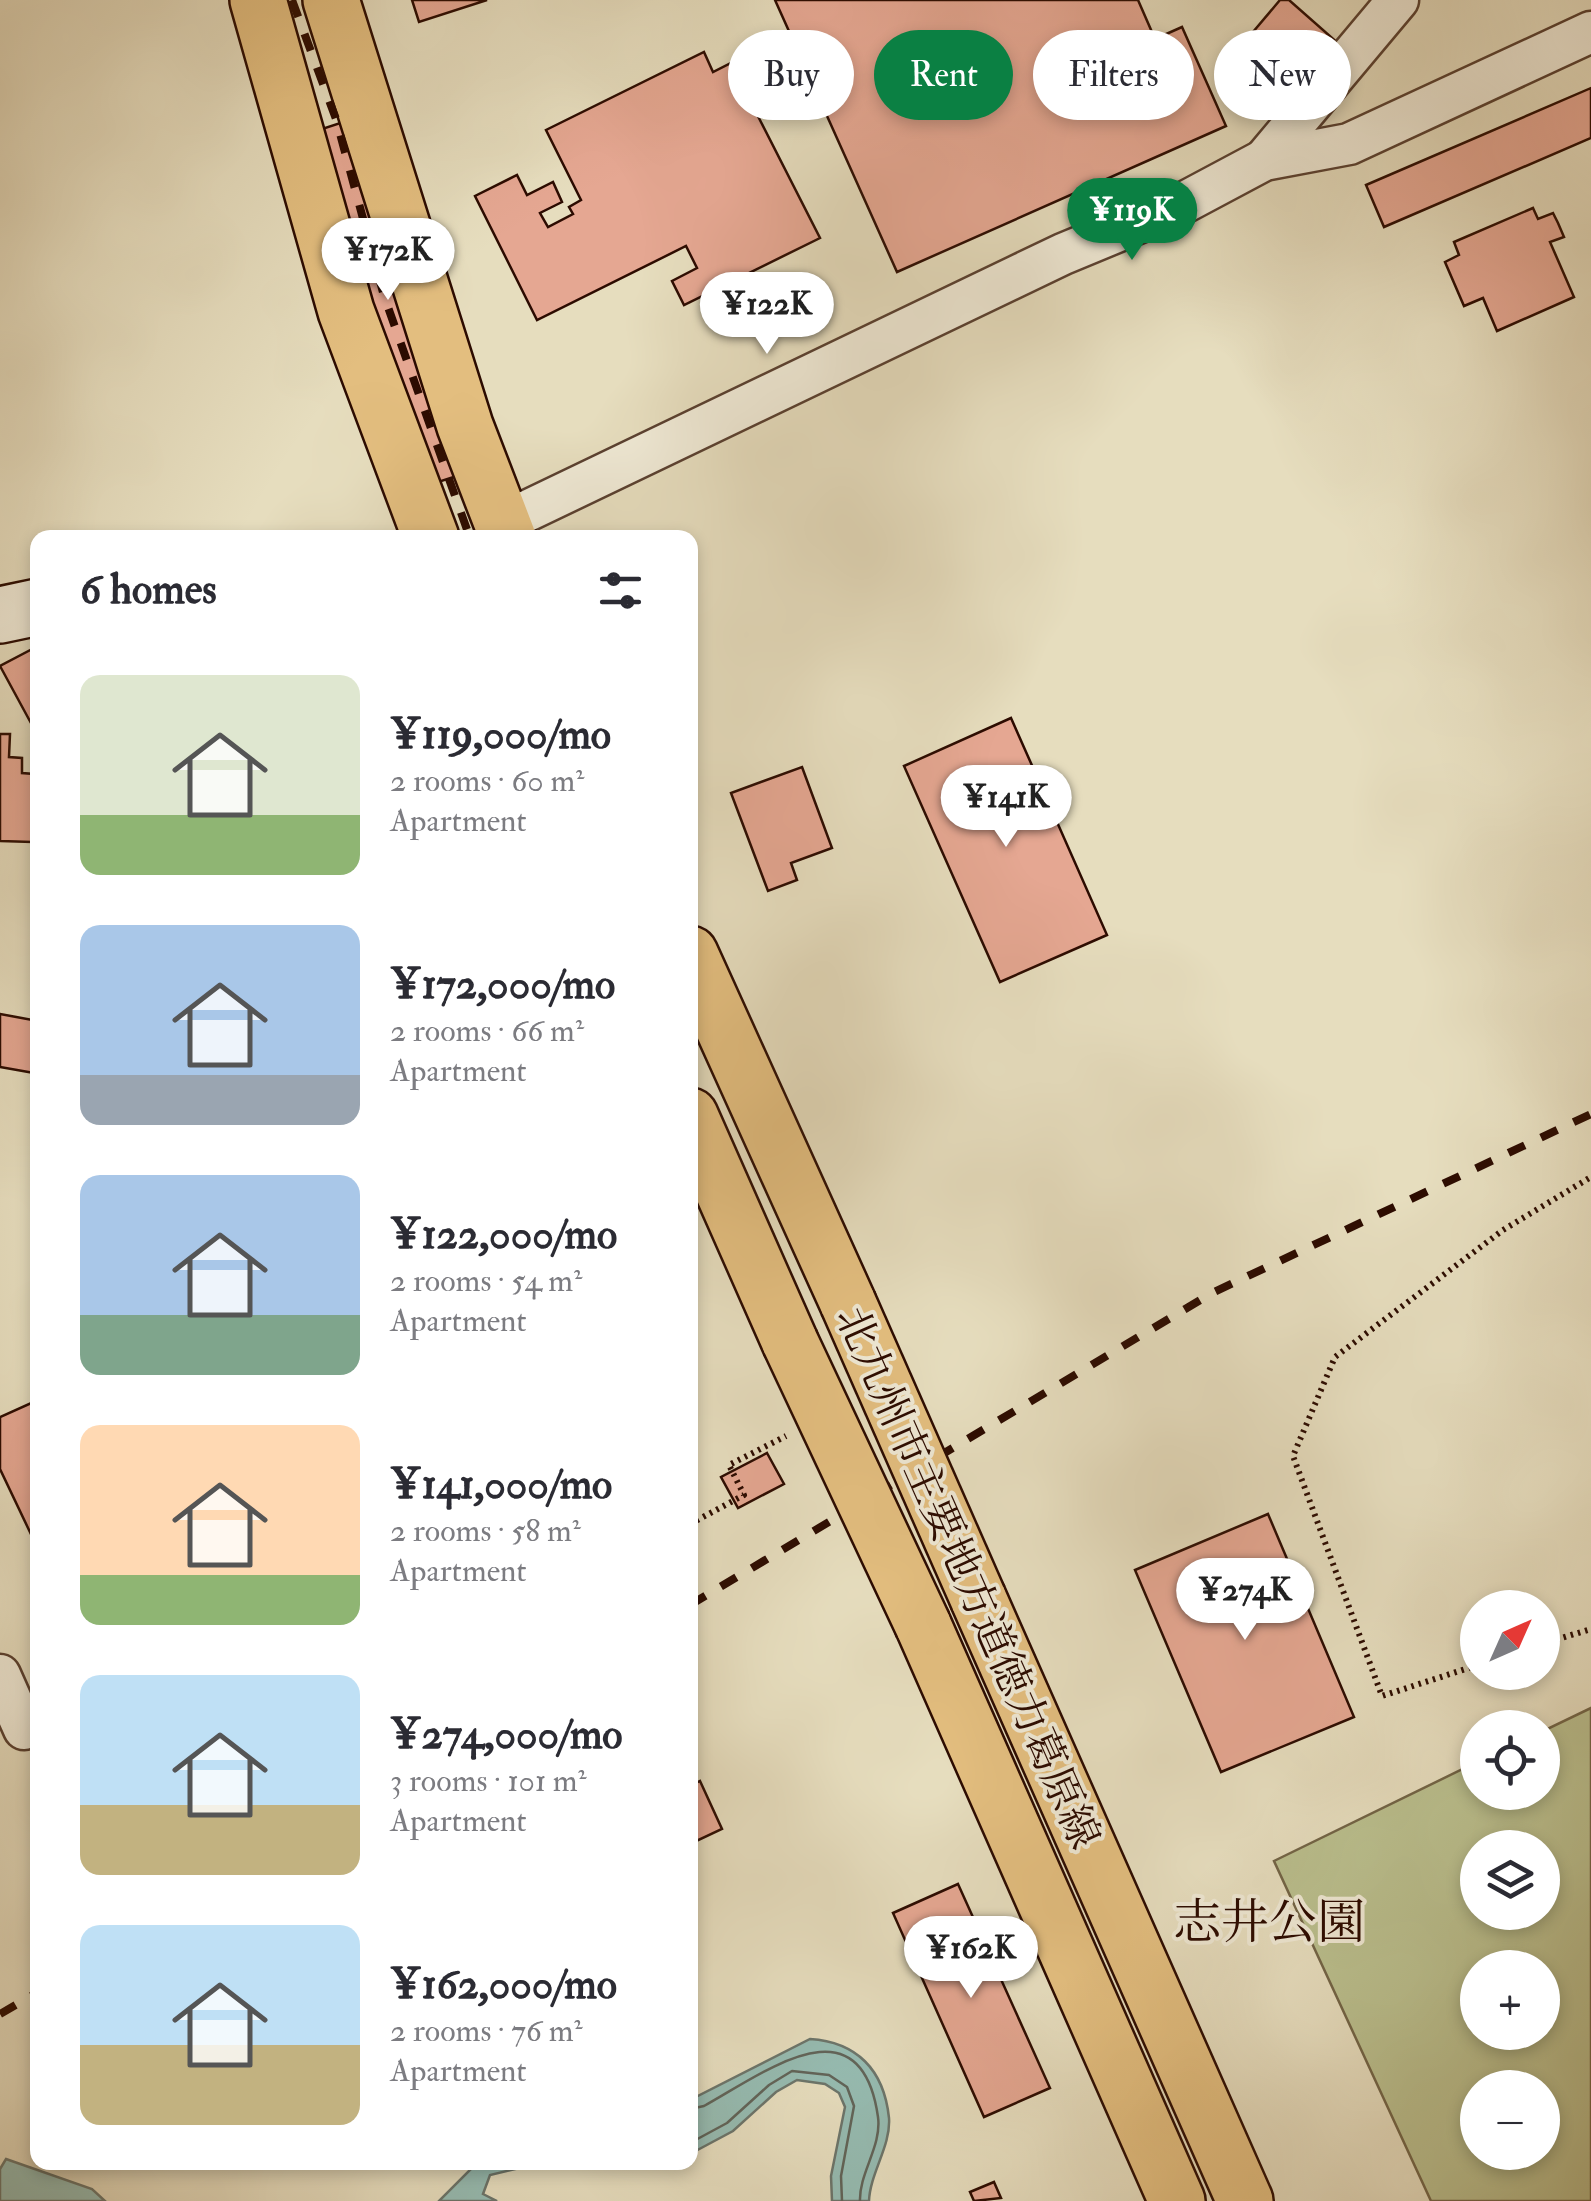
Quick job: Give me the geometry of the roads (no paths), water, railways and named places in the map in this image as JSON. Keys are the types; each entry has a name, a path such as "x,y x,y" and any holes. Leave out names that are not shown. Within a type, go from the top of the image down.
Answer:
{"main road":[{"path":"258,0 346,311 428,530"},
{"path":"331,0 465,426 505,530"},
{"name":"北九州市主要地方道徳力葛原線","path":"698,972 1245,2201"},
{"name":"北九州市主要地方道徳力葛原線","path":"698,1134 923,1625 1177,2201"}],"street":[{"path":"1264,160 1398,0"},
{"path":"505,530 1064,254 1174,208 1264,160 1349,144 1591,32"},
{"path":"0,614 30,608"},
{"path":"0,1675 24,1729"}],"water":[{"path":"810,2039 854,2052 881,2085 889,2118 869,2201 832,2201 831,2176 845,2107 839,2093 825,2084 797,2080 776,2092 733,2131 698,2150 698,2096"},
{"path":"6,2159 92,2189 105,2201 0,2201 0,2169"},
{"path":"469,2170 511,2170 490,2175 483,2194 497,2201 439,2201"}],"railway":[{"path":"292,0 336,119 384,296 467,530"},
{"path":"698,1600 1212,1293 1591,1114"},
{"path":"0,2014 30,1997"}],"district":[{"name":"志井公園","path":"1269,1921"}]}
